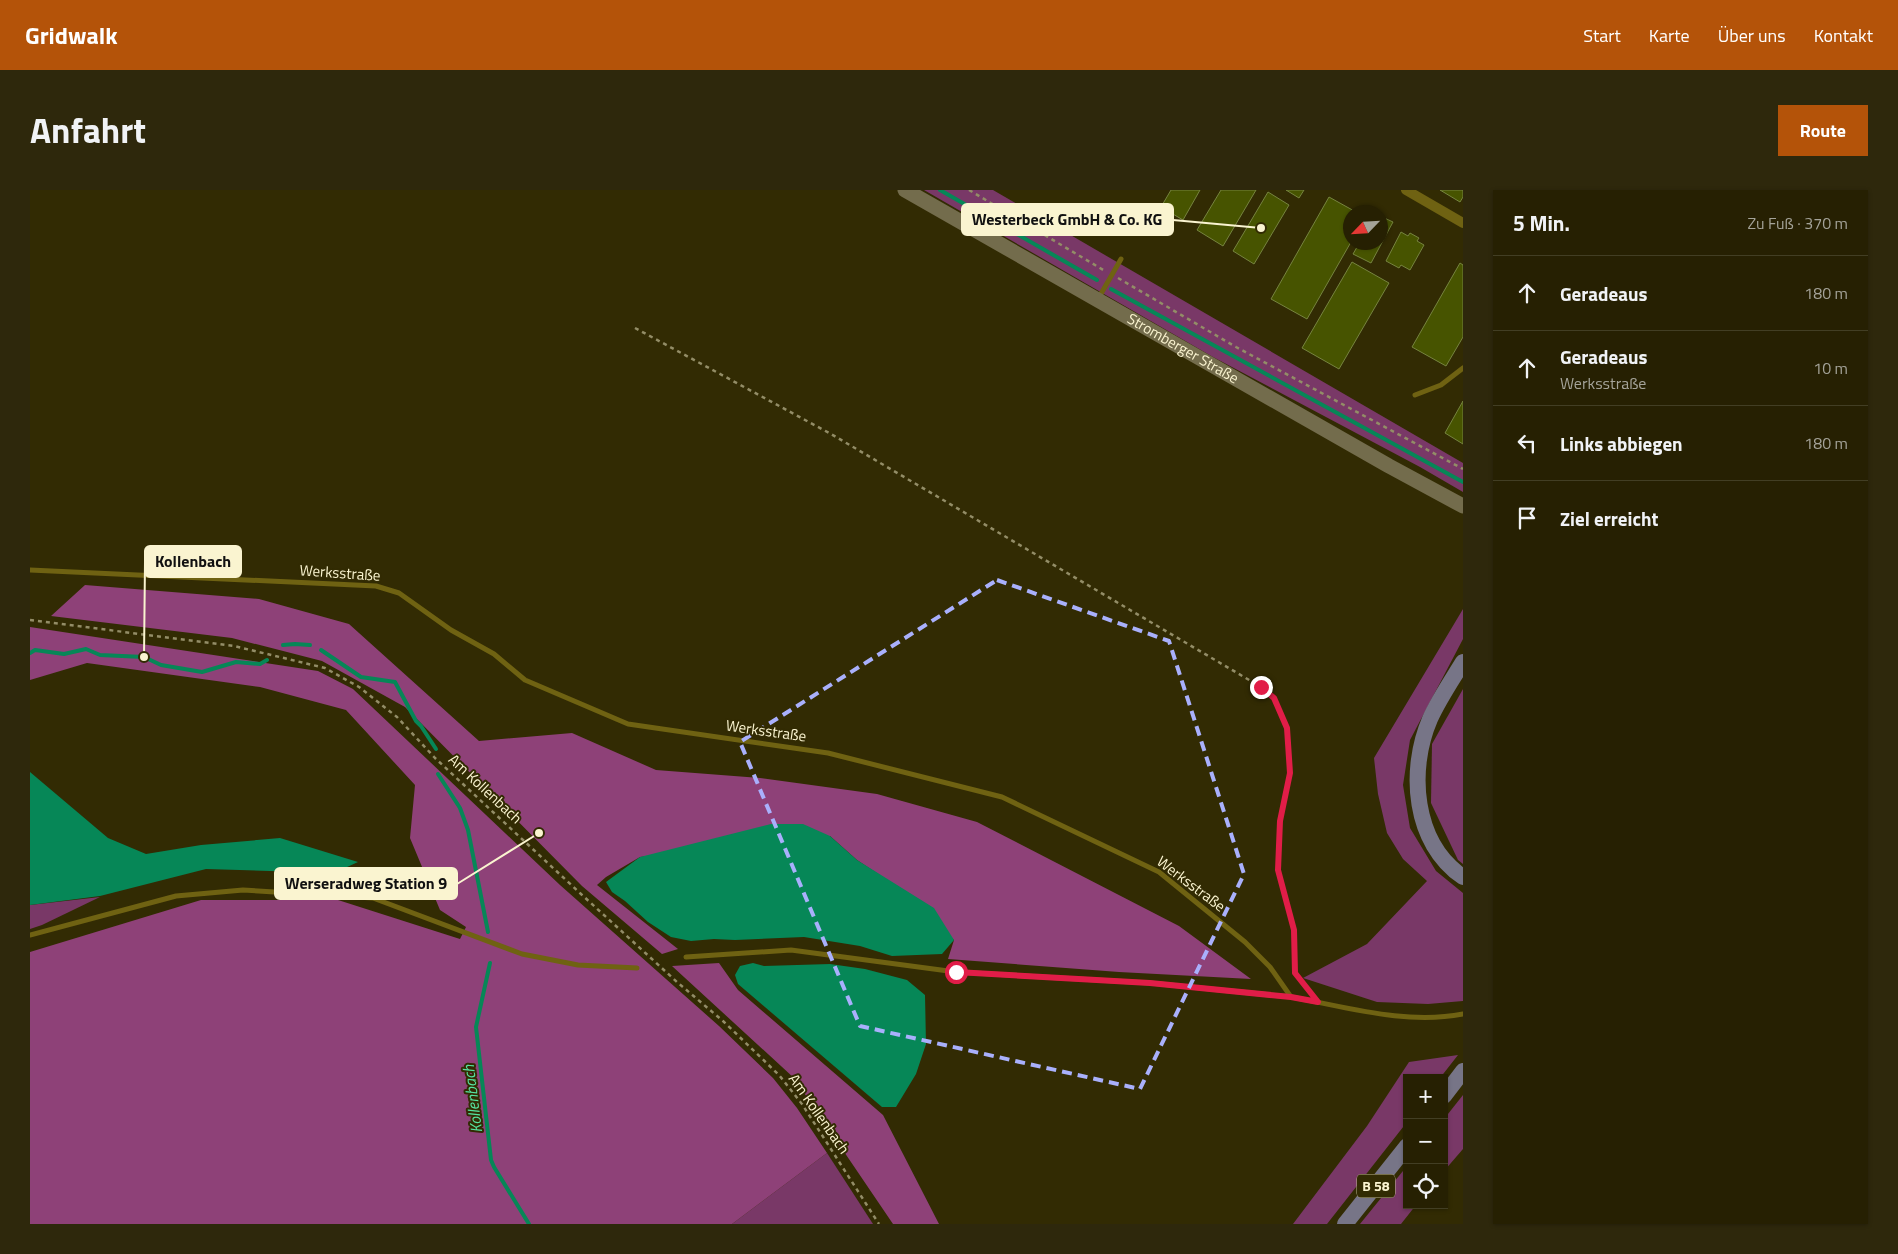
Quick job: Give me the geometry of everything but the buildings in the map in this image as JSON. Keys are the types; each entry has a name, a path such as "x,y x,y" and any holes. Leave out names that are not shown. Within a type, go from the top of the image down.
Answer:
{"main road":[{"name":"Stromberger Straße","path":"905,190 1389,466 1463,506"},
{"path":"1463,662 1430,719 1420,748 1417,777 1420,804 1427,831 1440,855 1463,876"},
{"path":"1448,1091 1463,1071"},
{"name":"B 58","path":"1345,1224 1403,1151"}],"street":[{"path":"1406,190 1463,223"}],"lane":[{"path":"1098,300 1121,259"},
{"path":"1415,395 1441,386 1463,368"},
{"name":"Werksstraße","path":"30,570 376,586 399,593 450,630 494,654 525,680 628,724 828,753 1002,797 1159,872 1245,942 1270,967 1291,997"},
{"path":"30,935 176,896 243,890 372,898 522,954 578,965 637,968"},
{"path":"686,957 791,950 956,972 1150,983 1291,997 1401,1017 1446,1017 1463,1014"}],"path":[{"path":"969,190 1236,347 1463,469"},
{"path":"635,328 830,434 1252,682 1274,698 1287,728 1290,773 1280,821 1278,870 1294,930 1295,973 1318,1002"},
{"name":"Am Kollenbach","path":"30,620 234,646 325,668 359,686 397,717 435,758 677,982 723,1021 779,1075 802,1104 880,1224"}],"highlighted area":[{"path":"997,580 1169,641 1244,874 1140,1089 860,1026 740,742"}],"shaded area":[{"path":"924,190 993,190 1463,463 1463,492 1420,467 1213,357"},
{"path":"85,585 259,599 349,624 479,741 572,733 656,770 760,778 877,794 977,822 1179,926 1251,979 1119,972 948,959 954,940 881,876 857,860 830,836 640,857 606,877 597,885 678,949 662,954 582,886 405,707 322,661 232,638 51,616"},
{"path":"1463,609 1463,639 1410,740 1403,785 1410,828 1436,871 1463,893 1463,1001 1428,1004 1377,1002 1303,978 1367,944 1427,881 1403,859 1387,833 1378,794 1374,758"},
{"path":"30,627 318,671 353,689 560,885 719,1026 773,1078 797,1108 827,1153 732,1224 30,1224 30,952 201,900 338,900 460,939 466,927 440,910 410,838 415,785 346,710 260,687 87,663 30,680"},
{"path":"1463,689 1463,864 1458,860 1431,803 1432,744"},
{"path":"30,772 108,838 146,854 201,845 280,838 358,862 334,873 206,869 100,896 30,905"},
{"path":"771,824 803,824 830,836 857,860 934,908 954,940 942,954 892,956 860,946 804,937 691,941 671,937 648,922 612,892 606,882 640,857"},
{"path":"100,897 42,925 30,929 30,905"},
{"path":"719,963 738,990 883,1115 939,1224 893,1224 794,1078 672,966"},
{"path":"753,963 764,966 830,964 865,969 907,980 925,995 926,1044 916,1074 896,1107 882,1107 738,984 735,975 740,966"},
{"path":"1458,1055 1443,1074 1403,1074 1403,1127 1327,1224 1293,1224 1367,1126 1409,1062"},
{"path":"1463,1095 1463,1149 1448,1166 1448,1119 1448,1114"},
{"path":"827,1153 873,1224 732,1224"},
{"path":"1403,1171 1403,1209 1413,1209 1401,1224 1360,1224"}],"waterway":[{"path":"940,190 1097,280"},
{"path":"1111,289 1463,482"},
{"name":"Kollenbach","path":"283,645 310,645"},
{"name":"Kollenbach","path":"30,653 35,650 64,654 86,649 100,655 144,657 161,665 202,672 236,662 260,664 267,660"},
{"name":"Kollenbach","path":"321,650 361,677 395,682 416,721 436,749"},
{"name":"Kollenbach","path":"438,774 460,808 468,830 488,932"},
{"name":"Kollenbach","path":"490,963 476,1027 491,1160 529,1224"}],"place":[{"name":"Westerbeck GmbH & Co. KG","path":"1261,228"},
{"name":"Kollenbach","path":"144,657"},
{"name":"Werseradweg Station 9","path":"539,833"}],"route":[{"path":"956,972 1150,983 1291,997 1318,1002 1295,973 1294,930 1278,870 1280,821 1290,773 1287,728 1274,698 1261,687"}]}
